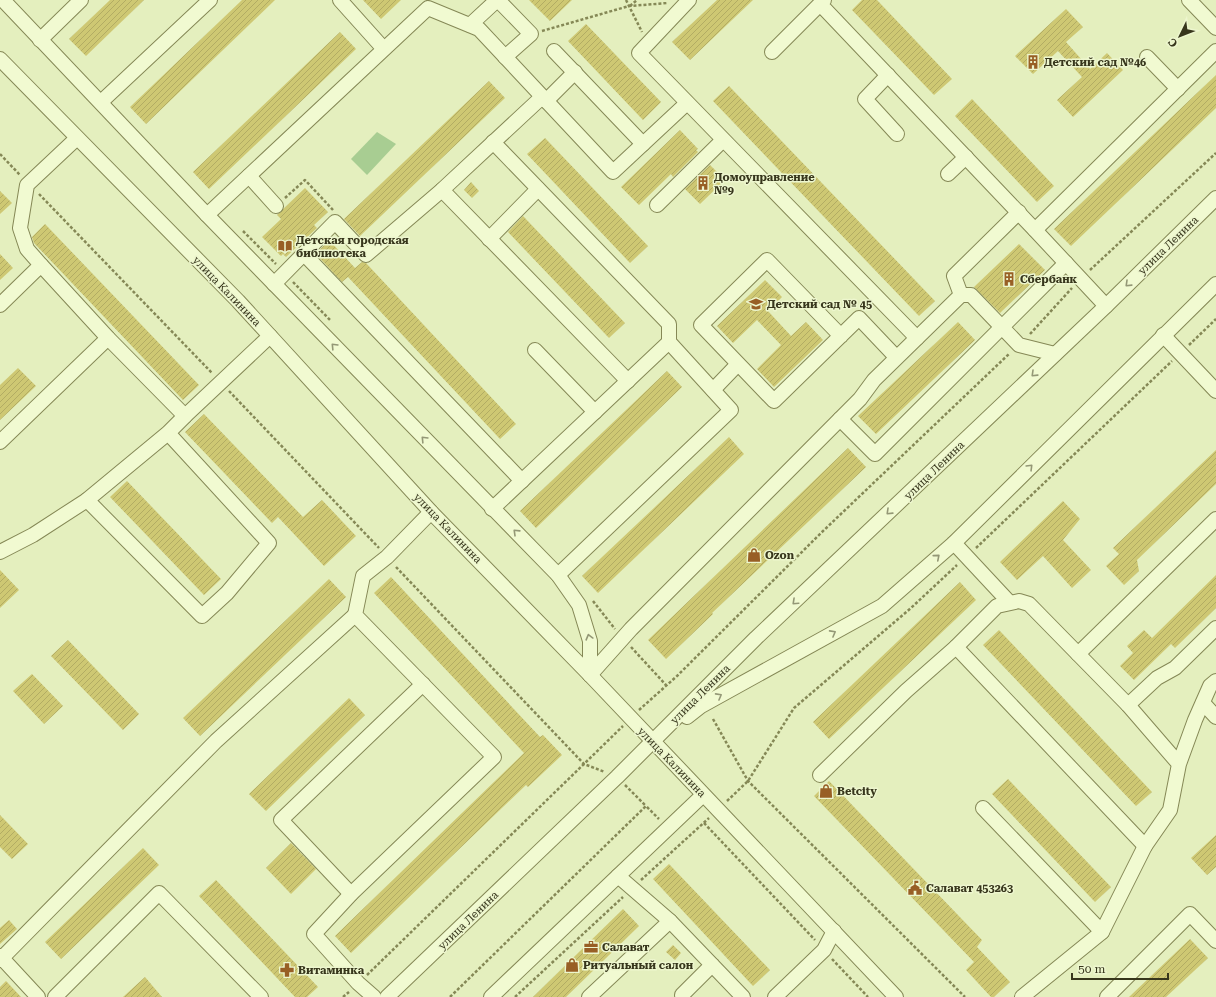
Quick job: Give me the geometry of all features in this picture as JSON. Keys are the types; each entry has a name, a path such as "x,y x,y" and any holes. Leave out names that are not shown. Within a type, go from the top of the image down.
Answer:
{"street":[{"path":"3,0 207,215 558,575 579,605 590,641 590,675"},
{"path":"40,40 81,0"},
{"path":"101,102 210,0"},
{"path":"340,0 383,48"},
{"path":"470,25 498,0 531,34 505,56"},
{"path":"1189,0 1216,28"},
{"path":"689,1 639,53 917,338"},
{"path":"772,52 822,2 888,75 1019,212 1106,306"},
{"path":"207,215 383,48 432,4 479,29 613,172 687,103"},
{"path":"554,51 643,144"},
{"path":"1035,230 1216,51"},
{"path":"1147,57 1178,89"},
{"name":"улица Калинина","path":"0,59 270,336 431,512 590,675 896,997"},
{"path":"274,284 336,222 366,255 442,190 493,142 574,72"},
{"path":"888,75 865,99 897,134"},
{"path":"77,138 27,185 20,228 27,249 108,338 185,416"},
{"path":"657,205 723,140"},
{"path":"493,142 669,324 669,342 731,410 558,575"},
{"path":"948,174 966,157"},
{"path":"248,176 276,206"},
{"path":"489,239 538,189"},
{"path":"442,190 628,381"},
{"name":"улица Ленина","path":"387,997 653,742 740,654 1106,306 1216,198"},
{"path":"961,295 954,276 1019,212"},
{"path":"304,254 522,482"},
{"path":"841,336 767,260 700,325 774,401 841,336 859,318 896,357"},
{"path":"840,419 874,454 1066,264"},
{"path":"0,305 42,265"},
{"name":"улица Ленина","path":"653,742 701,706 882,606 954,543 1216,284"},
{"path":"590,675 624,639 631,629 840,419 896,357 961,295 971,295 1019,345 1055,354"},
{"path":"1163,335 1216,391"},
{"path":"0,552 33,535 88,500 168,433 270,336"},
{"path":"0,442 108,338"},
{"path":"492,509 669,342"},
{"path":"535,350 596,412"},
{"path":"713,390 737,364"},
{"path":"88,500 202,616 227,593 269,543 168,433"},
{"path":"38,997 1,958 216,741 355,615 363,576 387,557 431,512"},
{"path":"1078,654 1216,519"},
{"path":"954,543 1009,602"},
{"path":"820,775 906,691 956,647 997,606 1009,602 1029,604 1128,705 1179,764"},
{"path":"355,615 494,757 351,894 314,934 358,984 374,997"},
{"path":"1128,705 1157,678 1175,668 1216,628"},
{"path":"956,647 1145,846"},
{"path":"1022,997 1102,932 1145,846 1170,810 1179,764 1210,686 1216,681"},
{"path":"351,894 281,820 423,684"},
{"path":"1203,703 1216,717"},
{"path":"491,997 703,795"},
{"path":"983,808 1102,932"},
{"path":"618,876 670,921 743,997"},
{"path":"55,997 159,893 261,997"},
{"path":"1107,997 1190,914 1216,941"},
{"path":"589,997 670,921"},
{"path":"775,997 824,950 834,931"},
{"path":"682,995 712,964"}],"path":[{"path":"626,0 648,44"},
{"path":"629,6 637,0"},
{"path":"531,34 629,6 689,1"},
{"path":"666,685 827,527 999,362 1019,345 1080,279 1216,153"},
{"path":"0,154 221,383 584,764 343,997"},
{"path":"276,206 305,180 333,209 336,222"},
{"path":"713,719 748,781 965,997"},
{"path":"450,997 646,806 668,828 675,848"},
{"path":"515,997 675,848 704,823 868,997"}],"green space":[{"path":"377,132 396,144 367,175 351,159"}],"building":[{"path":"110,0 144,0 86,56 69,39"},
{"path":"242,0 275,0 146,124 130,107"},
{"path":"363,0 401,0 381,19"},
{"path":"529,0 572,0 550,21"},
{"path":"717,0 753,0 690,60 672,42"},
{"path":"862,0 877,0 952,79 934,95 852,10"},
{"name":"Детский сад №46","path":"1066,9 1083,27 1066,42 1090,69 1107,53 1123,70 1073,117 1057,100 1082,77 1058,51 1033,74 1015,56"},
{"path":"586,24 661,102 643,120 568,41"},
{"path":"340,32 356,49 209,189 193,172"},
{"path":"1216,75 1216,108 1071,246 1054,229"},
{"path":"489,81 505,98 360,236 344,219"},
{"path":"729,86 935,301 919,316 713,101"},
{"path":"972,99 1054,186 1037,202 955,116"},
{"path":"680,130 698,149 696,150 698,152 673,177 671,174 639,205 621,187"},
{"path":"545,138 648,246 630,263 527,154"},
{"name":"Домоуправление №9","path":"710,165 725,180 700,204 685,189"},
{"path":"471,182 479,191 472,198 464,190"},
{"path":"305,188 328,212 314,225 317,228 286,257 283,254 281,256 262,237 281,219 277,215"},
{"path":"0,191 12,203 0,214"},
{"path":"523,216 625,323 609,338 508,232"},
{"path":"45,224 199,385 183,400 34,243 32,237"},
{"path":"329,240 355,268 362,262 366,263 516,424 500,439 348,277 342,282 316,254"},
{"name":"Сбербанк","path":"1019,244 1045,270 1000,313 974,287"},
{"path":"0,254 13,268 0,280"},
{"path":"765,280 782,297 768,311 791,336 806,322 823,340 774,387 757,369 781,345 757,320 733,343 717,326"},
{"path":"958,322 975,340 876,434 858,416"},
{"path":"18,368 36,386 0,420 0,385"},
{"path":"667,371 682,387 536,528 520,511"},
{"path":"204,414 303,517 322,500 356,536 324,566 278,517 272,523 185,432"},
{"path":"729,437 744,454 598,593 582,576"},
{"path":"848,448 866,467 712,613 713,614 666,659 648,640"},
{"path":"1216,450 1216,484 1137,560 1139,571 1124,585 1106,566 1119,554 1113,548"},
{"path":"127,481 221,579 204,595 110,497"},
{"path":"1063,501 1080,519 1063,540 1091,570 1072,588 1043,556 1017,580 1000,562"},
{"path":"0,570 19,590 0,608"},
{"path":"1216,575 1216,608 1175,648 1171,644 1134,680 1120,666 1133,653 1127,646 1144,630 1152,638"},
{"path":"391,577 540,737 543,735 562,755 528,787 526,785 351,953 335,936 524,753 374,593"},
{"path":"329,579 346,597 200,736 183,718"},
{"path":"960,582 976,600 829,739 813,722"},
{"path":"999,630 1152,792 1136,806 983,645"},
{"path":"68,640 139,714 123,730 51,656"},
{"path":"32,674 63,706 44,724 13,691"},
{"path":"349,698 365,715 266,811 249,794"},
{"path":"1008,779 1111,887 1095,902 992,794"},
{"path":"829,781 982,940 977,947 1010,982 994,997 991,997 966,970 974,962 814,796"},
{"path":"0,815 28,844 12,859 0,847"},
{"path":"1216,835 1216,867 1207,875 1191,858"},
{"path":"291,843 316,869 291,894 266,868"},
{"path":"143,848 159,865 61,959 45,942"},
{"path":"669,864 770,970 753,986 653,879"},
{"path":"216,880 318,987 307,997 295,997 199,896"},
{"path":"623,909 639,926 566,997 533,997"},
{"path":"9,920 17,929 0,944 0,928"},
{"path":"1190,939 1208,958 1166,997 1129,997"},
{"path":"673,945 681,953 675,960 666,952"},
{"path":"145,977 162,997 123,997"},
{"path":"6,981 21,997 0,997 0,987"}],"place":[{"name":"Детский сад №46","path":"1033,62"},
{"name":"Домоуправление №9","path":"703,183"},
{"name":"Детская городская библиотека","path":"285,246"},
{"name":"Сбербанк","path":"1009,279"},
{"name":"Детский сад № 45","path":"756,304"},
{"name":"Ozon","path":"754,555"},
{"name":"Betcity","path":"826,791"},
{"name":"Салават 453263","path":"915,888"},
{"name":"Салават","path":"591,947"},
{"name":"Ритуальный салон","path":"572,965"},
{"name":"Витаминка","path":"287,970"}]}
